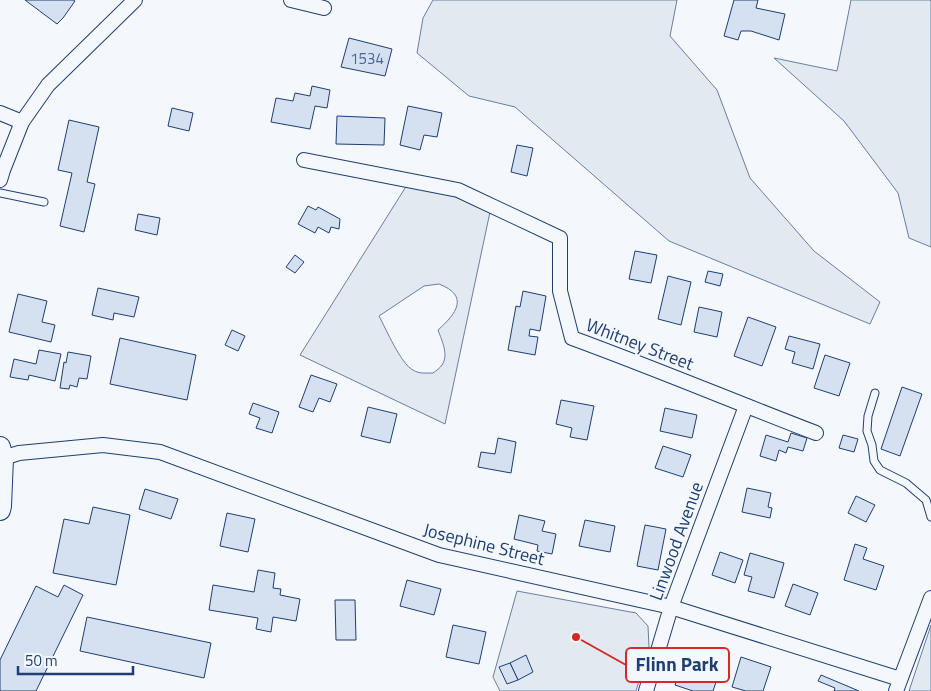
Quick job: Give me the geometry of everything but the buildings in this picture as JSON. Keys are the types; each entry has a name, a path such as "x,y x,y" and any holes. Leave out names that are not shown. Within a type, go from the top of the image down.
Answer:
{"main road":[{"path":"0,510 2,452"}],"street":[{"path":"0,180 22,122 48,85 135,0"},
{"path":"291,0 324,8"},
{"path":"0,113 22,122"},
{"name":"Whitney Street","path":"304,160 458,190 560,238 560,291 572,338 625,357 816,433"},
{"name":"Linwood Avenue","path":"646,691 671,607 746,406"},
{"name":"Josephine Street","path":"2,452 19,453 102,445 160,452 439,555 671,607 898,685"},
{"path":"898,685 931,598"}],"lane":[{"path":"0,192 44,202"},
{"path":"875,393 868,416 867,431 872,445 874,462 880,470 906,483 926,500 931,517"}],"shaded area":[{"path":"433,0 677,0 670,36 717,90 750,178 814,251 880,302 870,324 669,241 515,107 469,96 417,53 423,18"},
{"path":"851,0 931,0 931,247 909,238 898,193 844,121 774,58 837,71"},
{"path":"407,185 459,197 490,212 445,424 300,355","holes":["439,284 449,289 457,300 457,306 450,318 438,330 444,348 444,361 433,373 415,371 408,366 399,354 379,316 424,286"]},
{"path":"517,591 636,613 648,626 649,647 636,691 500,691 493,677"},
{"path":"931,625 931,691 909,691"}],"place":[{"name":"Flinn Park","path":"576,637"}]}
